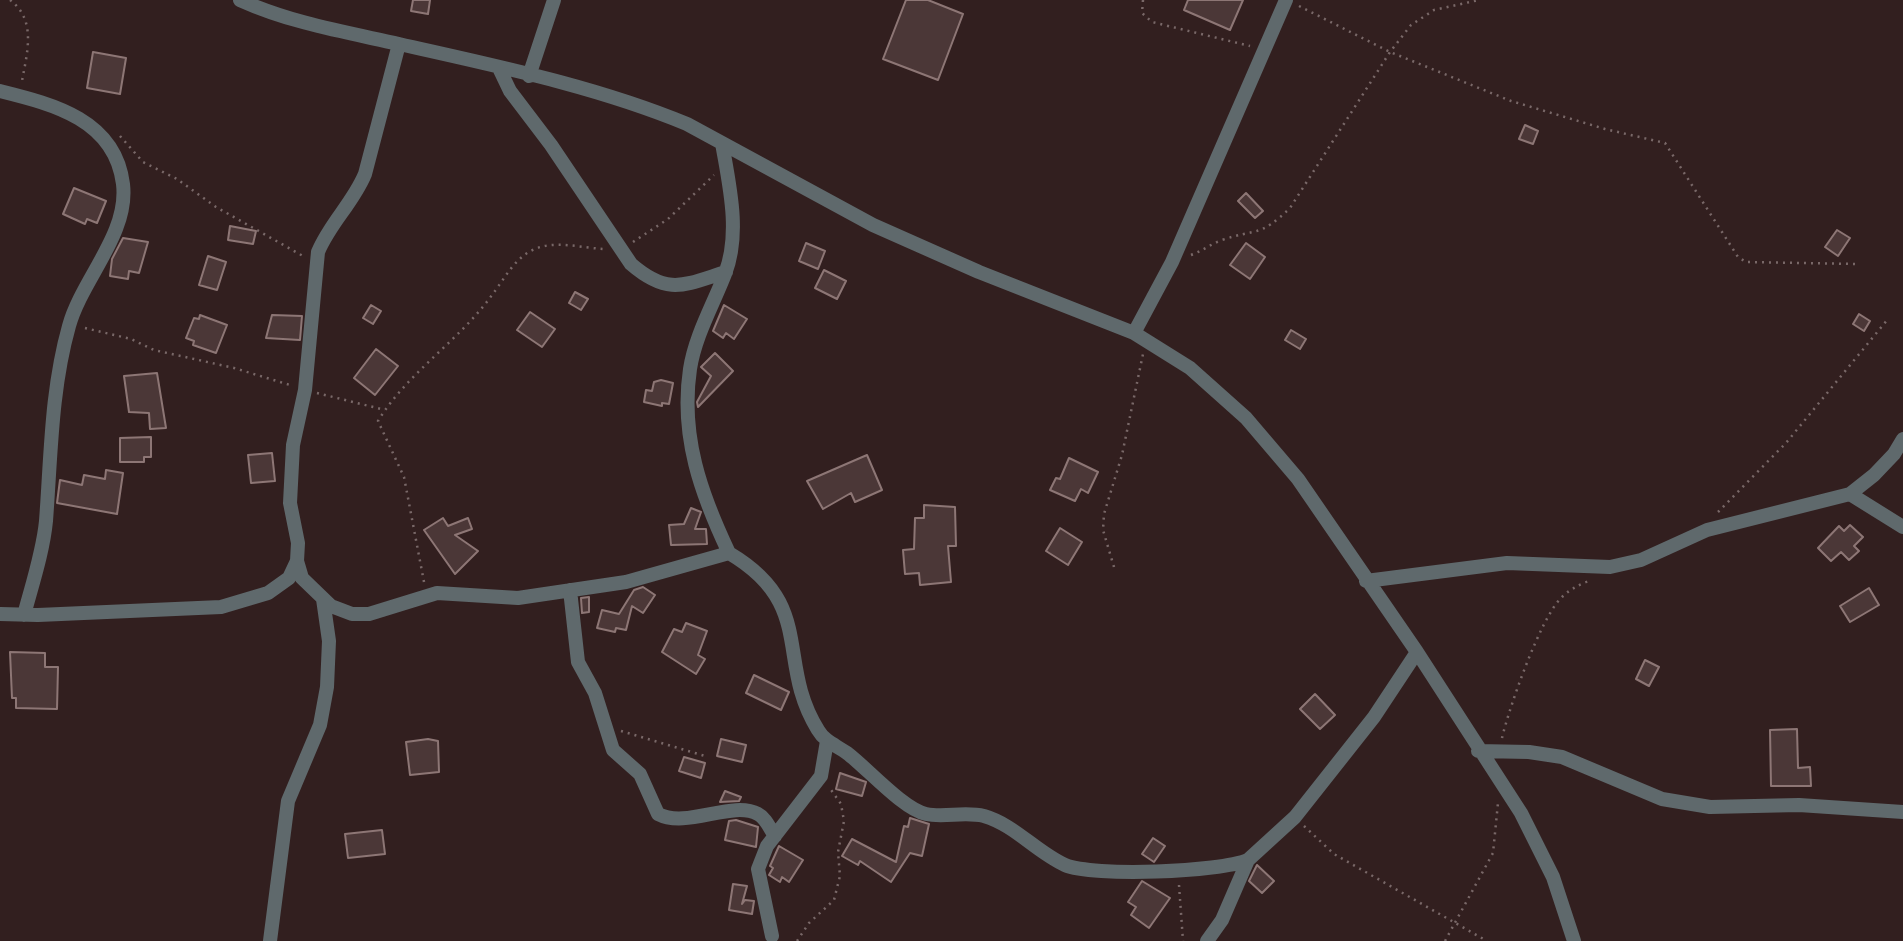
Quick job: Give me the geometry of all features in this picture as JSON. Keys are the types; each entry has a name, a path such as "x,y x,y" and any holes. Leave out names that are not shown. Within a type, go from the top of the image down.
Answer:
{"street":[{"path":"240,0 319,27 499,68 659,112 885,230 979,272 1138,335 1190,368 1247,418 1298,479 1417,652 1541,848 1574,941"},
{"path":"529,76 554,0"},
{"path":"1138,335 1266,50 1292,3"},
{"path":"399,44 365,174 356,194 325,234 317,261 305,390 293,445 289,503 302,578 339,610 369,614 426,596 447,593 518,598 639,579 729,553"},
{"path":"499,68 510,92 596,209 620,249 648,279 667,287 726,272"},
{"path":"0,91 52,105 82,120 100,134 111,152 123,182 123,210 69,324 54,395 46,524 24,615"},
{"path":"722,143 732,188 732,238 726,272 704,325 690,369 688,424 691,458 703,499 729,553 763,577 777,594 788,620 801,687 817,729 827,741 867,768 914,809 925,814 962,813 984,816 1008,827 1052,858 1069,866 1114,872 1181,871 1222,868 1248,860"},
{"path":"1366,580 1507,563 1610,567 1670,549 1707,530 1850,494 1874,475 1894,454 1903,439"},
{"path":"1850,494 1903,527"},
{"path":"0,614 221,607 281,586 289,578 298,561"},
{"path":"570,590 578,662 595,693 613,750 640,774 658,814 665,818 697,818 748,811 763,818 775,836"},
{"path":"270,941 288,802 320,725 327,687 329,641 324,599"},
{"path":"1207,941 1222,920 1248,860 1295,817 1374,717 1417,652"},
{"path":"772,936 758,869 775,836 821,776 827,741"},
{"path":"1478,751 1562,757 1662,799 1710,807 1799,805 1903,812"}],"path":[{"path":"10,0 27,23 28,46 19,96"},
{"path":"1143,0 1142,13 1152,22 1266,50"},
{"path":"1172,262 1221,240 1258,233 1275,223 1290,208 1390,52 1411,25 1434,10 1479,0"},
{"path":"1292,3 1390,52 1511,102 1665,143 1738,257 1746,262 1855,264"},
{"path":"100,134 122,137 143,162 177,179 216,207 278,244 317,261"},
{"path":"426,596 404,478 380,432 378,421 385,410 477,316 521,256 537,247 558,245 620,249 668,219 726,164"},
{"path":"1707,530 1721,508 1786,443 1888,319"},
{"path":"69,324 385,410"},
{"path":"1114,567 1103,530 1104,514 1133,407 1143,355 1138,335"},
{"path":"1499,752 1508,710 1550,615 1559,600 1574,587 1610,567"},
{"path":"604,727 705,756"},
{"path":"797,941 809,923 824,913 834,900 840,876 838,852 844,821 841,804 821,776"},
{"path":"1445,941 1493,853 1501,781"},
{"path":"1295,817 1334,854 1487,941"},
{"path":"1181,871 1178,895 1183,941"}],"building":[{"path":"413,0 430,0 428,14 411,11"},
{"path":"906,0 928,0 963,14 938,80 883,59"},
{"path":"1188,0 1243,0 1230,30 1184,10"},
{"path":"93,52 126,58 120,94 87,88"},
{"path":"1525,125 1538,131 1533,144 1519,139"},
{"path":"74,188 106,201 97,223 87,219 85,224 63,214"},
{"path":"1246,193 1263,211 1255,218 1238,201"},
{"path":"230,226 256,231 253,244 228,240"},
{"path":"1837,230 1850,238 1838,256 1825,247"},
{"path":"123,238 148,242 139,273 129,271 128,279 110,276 112,259"},
{"path":"806,243 825,251 818,269 799,261"},
{"path":"1246,243 1265,257 1250,279 1230,265"},
{"path":"208,256 226,262 217,290 199,285"},
{"path":"824,270 846,281 837,299 815,288"},
{"path":"575,292 588,299 581,310 569,303"},
{"path":"371,305 381,311 373,324 363,318"},
{"path":"724,305 747,319 734,339 726,333 723,338 713,331"},
{"path":"530,312 555,329 542,347 517,330"},
{"path":"1859,314 1870,321 1864,331 1853,324"},
{"path":"200,315 227,325 216,353 193,345 194,341 186,338 194,318 199,319"},
{"path":"272,315 302,316 300,340 266,338"},
{"path":"1291,330 1306,339 1300,349 1285,340"},
{"path":"376,349 398,366 375,395 354,378"},
{"path":"715,353 733,371 698,407 697,402 711,376 701,367"},
{"path":"157,373 166,428 150,429 149,413 129,412 124,376"},
{"path":"661,380 673,383 669,404 662,403 662,406 644,402 646,390 652,391 654,382"},
{"path":"151,437 151,457 144,457 144,462 120,462 120,438"},
{"path":"272,453 275,481 251,483 248,455"},
{"path":"867,455 882,490 855,502 851,493 823,509 807,481"},
{"path":"1069,458 1098,472 1088,493 1081,489 1075,501 1050,490 1056,478 1060,479"},
{"path":"106,470 123,473 117,514 57,503 60,480 82,485 84,475 105,479"},
{"path":"924,505 955,507 956,546 948,546 951,582 920,585 919,573 905,574 903,550 914,549 915,518 924,518"},
{"path":"691,508 701,512 695,529 706,529 707,544 671,545 669,525 684,524"},
{"path":"443,518 448,526 468,518 472,529 455,535 478,551 455,574 424,530"},
{"path":"1850,525 1863,537 1854,546 1859,551 1849,560 1841,552 1831,561 1818,548 1839,526 1844,531"},
{"path":"1060,528 1082,542 1068,565 1046,551"},
{"path":"643,587 655,595 643,613 632,606 626,630 616,628 615,632 597,628 602,610 619,614 634,590"},
{"path":"1869,588 1879,605 1850,622 1840,606"},
{"path":"589,597 589,612 582,613 581,598"},
{"path":"686,623 707,631 698,655 705,659 696,674 662,652 674,629 682,632"},
{"path":"10,652 45,653 45,667 58,667 57,709 16,708 16,698 12,698"},
{"path":"1645,660 1659,667 1649,686 1636,679"},
{"path":"754,675 789,692 781,710 746,693"},
{"path":"1315,694 1335,715 1320,729 1300,709"},
{"path":"1797,729 1798,768 1810,767 1811,786 1771,786 1770,730"},
{"path":"428,739 438,741 439,772 410,775 406,742"},
{"path":"721,739 746,745 742,762 717,756"},
{"path":"684,757 705,763 701,778 679,771"},
{"path":"840,773 866,782 862,796 836,789"},
{"path":"725,791 741,797 739,801 720,802"},
{"path":"910,818 929,824 922,856 910,853 891,882 860,861 858,865 842,856 852,839 896,862 904,826 908,827"},
{"path":"736,820 758,827 756,847 725,840 729,821"},
{"path":"382,830 385,854 348,858 345,834"},
{"path":"1153,838 1165,846 1154,862 1142,854"},
{"path":"779,846 803,860 789,882 782,877 780,882 769,875"},
{"path":"1257,865 1274,881 1262,893 1249,881"},
{"path":"1142,881 1170,898 1149,928 1131,915 1136,907 1128,902"},
{"path":"733,884 747,886 742,904 745,900 754,901 752,914 729,910"}]}
